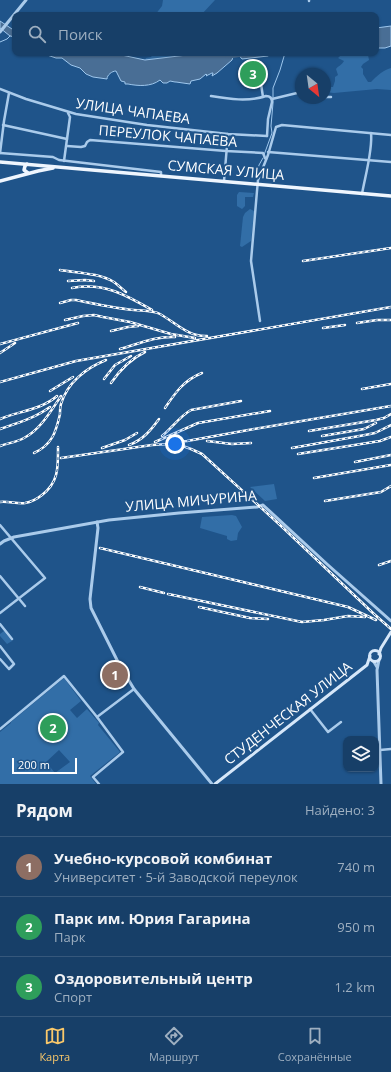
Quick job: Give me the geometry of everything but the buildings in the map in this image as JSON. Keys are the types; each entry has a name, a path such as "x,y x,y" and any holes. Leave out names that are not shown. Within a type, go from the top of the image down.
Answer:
{"main road":[{"path":"0,162 32,164 58,168"},
{"path":"27,164 24,170 28,173"},
{"path":"28,173 33,170 32,164"},
{"name":"СУМСКАЯ УЛИЦА","path":"58,168 391,196"},
{"path":"0,181 28,173 58,168"},
{"path":"367,665 379,660 381,648 391,632"},
{"path":"374,662 370,656 372,652 381,648"},
{"path":"376,651 379,654"},
{"name":"СТУДЕНЧЕСКАЯ УЛИЦА","path":"215,783 367,665 370,656"}],"street":[{"path":"16,12 26,0"},
{"path":"0,32 12,18"},
{"path":"261,84 263,97"},
{"name":"УЛИЦА ЧАПАЕВА","path":"0,89 76,114 140,124 228,134 267,136"},
{"path":"9,93 0,153 52,157 64,161 161,172 160,176"},
{"path":"210,96 229,99 250,99 269,96 273,99 295,94"},
{"path":"271,140 267,136 268,119 273,99"},
{"path":"64,161 70,117 70,114 67,112"},
{"path":"70,117 76,114"},
{"path":"0,120 4,121"},
{"path":"3,125 67,139"},
{"path":"260,321 251,260 258,180 276,127 282,125 391,135"},
{"path":"362,194 369,160 372,137 371,133"},
{"path":"224,181 228,134"},
{"name":"ПЕРЕУЛОК ЧАПАЕВА","path":"67,146 85,146 90,140 226,152 263,153 266,159"},
{"path":"268,152 391,162"},
{"path":"104,171 105,166"},
{"name":"УЛИЦА МИЧУРИНА","path":"0,544 11,538 98,522 144,516 263,505 391,621"},
{"path":"98,522 90,599 91,608 119,664 134,689 209,781 215,783"},
{"path":"0,525 45,578 0,613"},
{"path":"0,576 25,606"},
{"path":"0,624 12,639"},
{"path":"0,646 14,664 9,669 1,663 0,659"},
{"path":"379,660 381,784"},
{"path":"374,662 378,667"},
{"path":"0,729 64,676 123,752 93,777 99,784"},
{"path":"97,717 134,689"},
{"path":"310,709 328,732 341,722"},
{"path":"380,750 391,749"},
{"path":"209,781 215,783"}],"shaded area":[{"path":"163,0 215,0 204,12 157,12 162,6"},
{"path":"0,21 12,29 12,36 10,36 0,28"},
{"path":"391,26 391,46 379,48 379,28"},
{"path":"50,56 126,56 145,60 179,56 233,57 232,60 217,73 212,76 213,73 206,76 206,74 200,79 191,81 190,84 170,81 163,83 160,80 149,85 125,84 125,82 121,81 116,71 110,74 107,79 93,77 86,74 80,68 71,65 62,58"},
{"path":"179,56 145,60 146,58"},
{"path":"240,56 268,56 242,59"},
{"path":"340,56 368,56 369,60 361,67 368,82 371,82 378,75 391,68 391,90 377,89 331,93 331,87 333,87 335,77 338,75 336,69 344,61 338,58"},
{"path":"239,192 254,193 253,197 245,197 245,206 242,209 237,206 237,195"},
{"path":"250,209 254,211 251,241 242,247 240,246 243,217"},
{"path":"274,484 277,499 265,501 250,487"},
{"path":"236,516 242,527 238,533 237,540 231,541 227,539 227,536 200,528 202,517"},
{"path":"4,631 12,641 7,644 0,636 0,634"},
{"path":"64,678 81,701 70,710 77,718 87,709 120,752 90,776 96,784 0,784 0,732","holes":["59,750 70,762 55,773 46,762"]}],"waterway":[{"path":"0,42 10,36"},
{"path":"227,57 233,56"},
{"path":"264,155 272,133 273,88 284,56"},
{"path":"256,177 259,165 263,158"}],"railway":[{"path":"303,261 391,248"},
{"path":"60,270 102,277 114,282 126,292"},
{"path":"68,281 94,281"},
{"path":"72,288 105,288 133,299 152,310"},
{"path":"60,303 76,300 119,308 154,312 160,314 188,332 200,336 207,336"},
{"path":"0,382 76,361 391,307"},
{"path":"65,320 94,315 130,322 171,334 195,338"},
{"path":"357,323 377,320 391,320"},
{"path":"0,344 78,323"},
{"path":"323,328 345,325"},
{"path":"111,331 138,326"},
{"path":"120,349 154,339 175,337"},
{"path":"0,353 15,343"},
{"path":"111,383 126,365 145,352"},
{"path":"104,379 115,365 131,356"},
{"path":"34,453 45,446 55,432 61,405 68,389 78,377 91,367 106,360"},
{"path":"165,408 176,392 185,383 202,373"},
{"path":"50,391 73,377"},
{"path":"362,389 391,384"},
{"path":"0,419 37,407 51,401 57,396"},
{"path":"0,446 30,435 45,420 61,396"},
{"path":"162,436 183,415 191,410 241,401"},
{"path":"175,442 391,406"},
{"path":"0,429 32,417 50,407"},
{"path":"155,442 198,423 270,411"},
{"path":"309,431 376,420 391,414"},
{"path":"129,445 150,431 159,419"},
{"path":"322,436 364,429 376,423"},
{"path":"292,448 375,433 391,425"},
{"path":"102,448 125,440 137,433"},
{"path":"298,454 380,441 391,437"},
{"path":"207,441 232,444 251,443"},
{"path":"61,458 169,444 180,445 202,454 391,629"},
{"path":"0,502 27,503 38,498 48,490 55,479 58,461 58,447"},
{"path":"355,462 391,455"},
{"path":"314,478 391,465"},
{"path":"325,501 381,492 391,486"},
{"path":"100,548 348,607 376,620"},
{"path":"379,565 391,561"},
{"path":"140,587 164,593"},
{"path":"168,594 302,622 348,616 365,617"},
{"path":"199,607 250,618 268,619"}],"place":[{"name":"Оздоровительный центр","path":"253,74"},
{"name":"Учебно-курсовой комбинат","path":"115,675"},
{"name":"Парк им. Юрия Гагарина","path":"53,728"}]}
